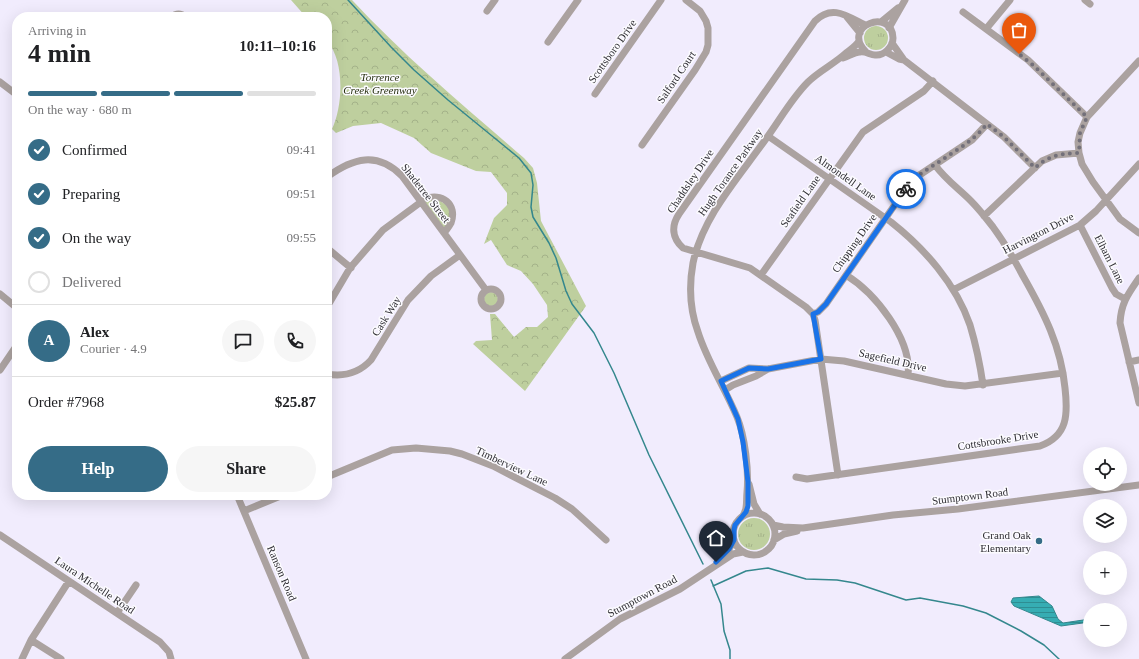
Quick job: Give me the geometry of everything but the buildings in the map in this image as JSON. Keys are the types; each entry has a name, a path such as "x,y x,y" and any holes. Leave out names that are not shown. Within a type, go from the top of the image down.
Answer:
{"street":[{"path":"487,11 495,0"},
{"path":"548,42 578,0"},
{"name":"Scottsboro Drive","path":"595,94 661,0"},
{"name":"Salford Court","path":"642,145 706,52 709,36 706,21 700,11 686,0"},
{"path":"890,28 905,0"},
{"path":"986,29 1010,0"},
{"path":"881,22 900,7"},
{"name":"Chaddsley Drive","path":"813,314 806,307 761,275 745,266 683,248 678,243 675,236 674,225 679,214 814,21 822,14 837,12 866,25"},
{"path":"963,12 1028,60 1087,117"},
{"path":"847,17 860,37 860,45 866,52"},
{"path":"866,25 870,22 881,22 890,28 893,38 892,43 886,52 904,60"},
{"name":"Hugh Torance Parkway","path":"760,514 754,504 748,482 738,419 721,381 703,348 693,314 691,281 696,253 700,240 713,214 798,92 818,74 841,58 860,37 866,25"},
{"path":"892,43 904,60 1004,137 1035,168"},
{"name":"Hugh Torance Parkway","path":"841,58 860,52 876,55 886,52"},
{"path":"1139,60 1087,117 1080,133 1079,153 1082,164 1120,219 1139,233"},
{"path":"0,82 12,91"},
{"name":"Seafield Lane","path":"761,275 863,132 924,91 933,82"},
{"name":"Chipping Drive","path":"813,314 823,308 912,180 972,140 987,124"},
{"name":"Almondell Lane","path":"768,136 885,218 904,233 929,258 952,290 969,324 980,362 983,385"},
{"path":"984,216 1035,168 1048,158 1056,155 1079,153"},
{"name":"Shadetree Street","path":"332,174 350,162 365,159 387,164 398,172 486,290"},
{"name":"Harvington Drive","path":"952,290 1080,225 1096,211 1106,198 1139,164"},
{"name":"Cottsbrooke Drive","path":"796,477 807,479 1032,447 1047,443 1057,435 1066,421 1066,394 1056,342 1034,295 993,227 972,202 942,175 935,165"},
{"path":"332,299 351,268 383,230 428,197 435,196 444,198 450,204 453,213 452,222 444,233"},
{"name":"Elham Lane","path":"1080,225 1112,288 1116,294 1125,299"},
{"path":"332,252 351,268"},
{"name":"Cask Way","path":"332,375 346,375 365,366 371,360 408,300 431,276 460,255"},
{"path":"846,275 870,294 891,321 907,354 909,368 908,375"},
{"path":"1139,278 1122,306 1120,323 1139,403"},
{"path":"0,294 12,304"},
{"path":"813,314 838,475"},
{"path":"0,370 12,352"},
{"name":"Sagefield Drive","path":"721,381 749,368 768,369 821,359 844,361 965,386 983,385 1063,373"},
{"path":"1129,362 1139,360"},
{"path":"725,390 768,369"},
{"name":"Timberview Lane","path":"332,475 392,450 416,448 450,451 462,454 492,466 555,498 572,509 606,540"},
{"name":"Hugh Torance Parkway","path":"742,517 748,506 748,482"},
{"name":"Stumptown Road","path":"774,540 784,534 803,528 1139,485"},
{"name":"Ranson Road","path":"239,500 306,659"},
{"path":"244,511 272,500"},
{"path":"747,514 760,514 770,520 773,524 775,535 774,540 767,551 761,554 755,555 743,552 734,540 734,530 738,521 747,514"},
{"name":"Stumptown Road","path":"773,524 783,527 803,528"},
{"name":"Laura Michelle Road","path":"0,535 160,642 169,652 171,659"},
{"name":"Stumptown Road","path":"711,568 729,549 734,540"},
{"name":"Stumptown Road","path":"565,659 620,619 680,589 733,554 743,552"},
{"path":"22,659 31,640 69,581"},
{"path":"117,613 136,584"},
{"path":"31,640 61,659"}],"green space":[{"name":"Torrence Creek Greenway","path":"291,0 352,0 414,62 524,158 533,168 537,183 541,221 586,306 525,391 473,344 476,341 492,340 490,314 495,314 514,337 526,327 537,327 548,317 547,305 533,284 521,271 507,265 491,240 484,244 494,218 507,205 507,193 491,172 476,171 431,153 414,138 381,123 353,126 336,133 332,129 338,108 340,84 337,60 332,48 332,12 302,12"},
{"path":"876,26 885,29 888,38 885,47 876,50 867,47 864,38 867,29"},
{"path":"437,199 448,206 451,217 446,227 443,227 425,203 425,201"},
{"path":"488,292 494,292 498,296 498,302 494,306 488,306 484,302 484,296"},
{"path":"751,518 757,518 767,525 770,534 769,540 763,547 757,550 751,550 741,543 738,537 738,531 745,521"}],"water":[{"path":"1039,596 1052,606 1058,619 1063,623 1083,620 1083,623 1061,626 1014,606 1011,602 1013,598"}],"waterway":[{"path":"348,0 414,70 519,158 531,173 533,185 531,207 533,217 549,243 556,258 566,291 572,304 594,333 614,373 649,455 703,564"},
{"path":"713,586 746,571 768,568 806,579 837,580 855,583 906,600 920,598 963,606 986,613 1044,645 1059,659"},
{"path":"711,580 721,604 724,631 730,650 730,659"}],"way so far":[{"path":"906,189 912,180 972,140 987,124 1004,137 1035,168 1042,161 1056,155 1079,153 1078,142 1080,133 1087,117 1028,60 1019,54"}],"place":[{"name":"Grand Oak Elementary","path":"1039,541"}],"route":[{"path":"716,562 732,545 734,540 735,525 746,512 748,506 747,465 743,442 738,419 721,381 749,368 768,369 821,359 813,314 818,312 826,304 906,189"}]}
